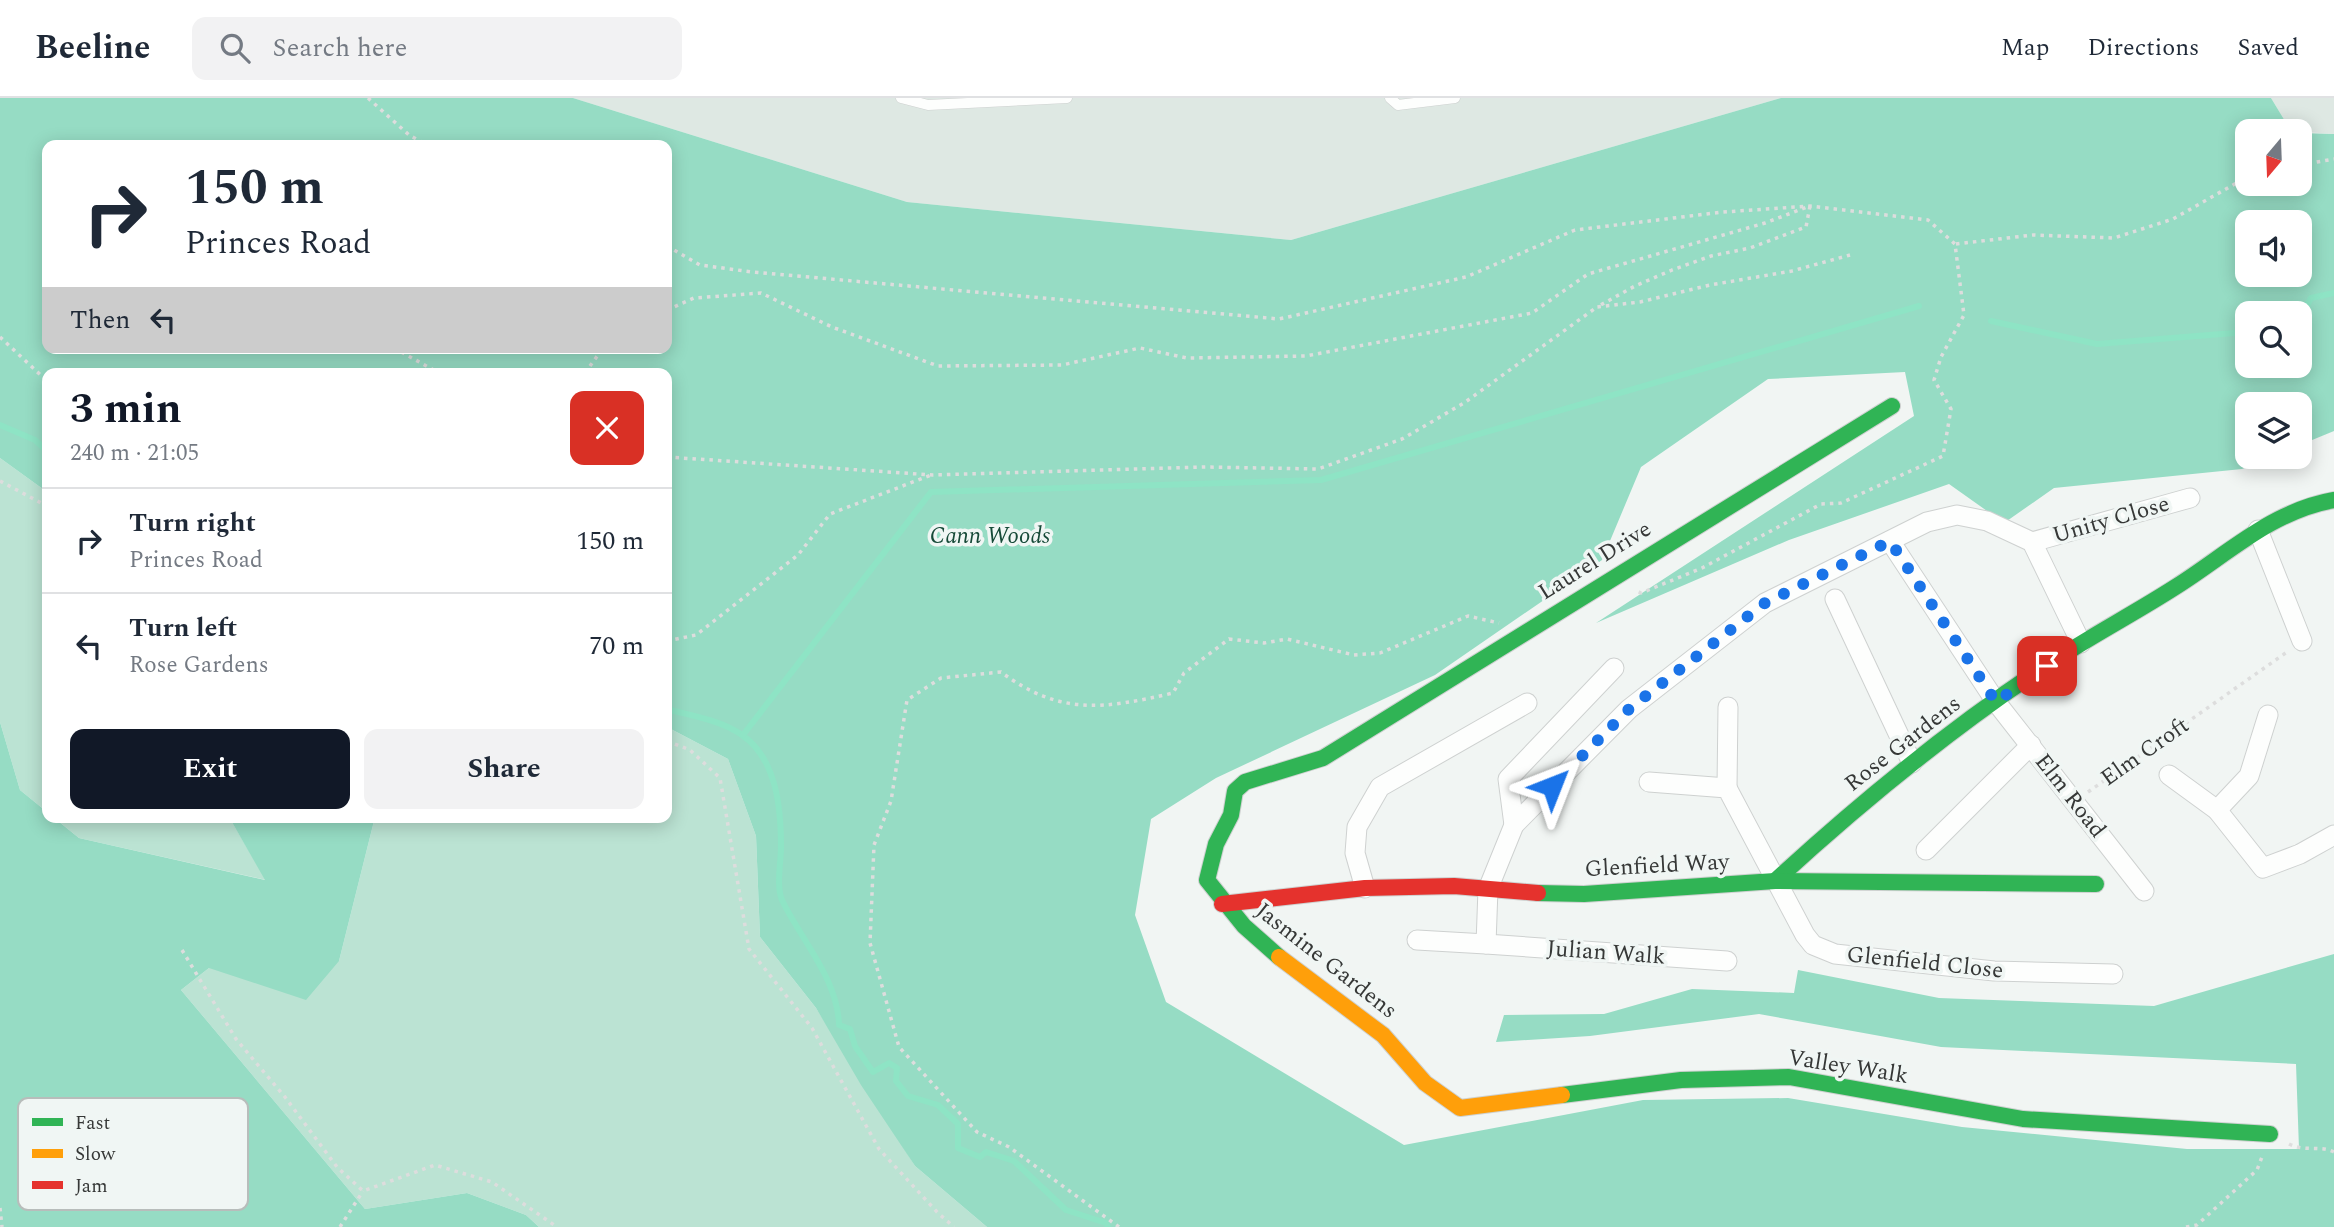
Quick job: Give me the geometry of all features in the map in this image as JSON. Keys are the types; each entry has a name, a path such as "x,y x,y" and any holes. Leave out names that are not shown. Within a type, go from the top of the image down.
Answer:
{"street":[{"name":"Laurel Drive","path":"1235,791 1245,782 1323,758 1892,406"},
{"name":"Unity Close","path":"2032,542 2190,498"},
{"name":"Rose Gardens","path":"1775,881 1821,838 1912,763 2081,643 2190,578 2285,513 2317,502 2334,500"},
{"path":"1486,944 1489,889 1514,825 1629,709 1765,603 1927,522 1958,515 1987,521 2032,542 2081,643"},
{"path":"2258,530 2302,641"},
{"name":"Elm Road","path":"1890,541 1996,702 2144,891"},
{"path":"1835,600 1912,763"},
{"path":"1514,825 1508,779 1614,668"},
{"path":"1365,888 1355,853 1357,827 1380,786 1527,703"},
{"path":"1649,782 1727,788 1728,707"},
{"path":"2217,810 2249,776 2268,715"},
{"path":"1926,850 2031,745"},
{"path":"2169,775 2217,810 2263,868 2300,854 2334,835"},
{"name":"Glenfield Close","path":"1727,788 1775,881 1813,946 1835,954 1994,971 2113,974"},
{"name":"Jasmine Gardens","path":"1235,791 1231,815 1216,844 1207,880 1222,904 1241,926 1292,969 1354,1012 1399,1049 1426,1084"},
{"name":"Glenfield Way","path":"1222,904 1365,888 1454,886 1584,894 1775,881 2096,884"},
{"name":"Julian Walk","path":"1417,940 1727,961"},
{"name":"Valley Walk","path":"1426,1084 1460,1108 1681,1080 1788,1077 2023,1119 2270,1134"}],"lane":[{"path":"901,98 928,105 1067,98"},
{"path":"1391,98 1398,105 1455,98"}],"path":[{"path":"368,98 418,140"},
{"path":"2312,163 2334,159"},
{"path":"1955,244 2033,235 2115,238 2173,219 2235,184"},
{"path":"672,457 933,475 1206,467 1318,469 1402,439 1423,428 1464,404 1597,307 1635,286 1711,256 1751,248 1806,227 1810,206"},
{"path":"672,308 694,298 761,293 832,327 938,366 1062,365 1140,348 1187,358 1306,356 1532,313 1588,274 1765,223 1810,206"},
{"path":"672,249 700,265 752,272 1279,319 1466,277 1575,230 1723,212 1810,206 1928,220 1955,244 1964,315 1941,357 1934,380 1951,409 1943,456 1842,503 1821,504 1702,568 1641,593 1611,578"},
{"path":"1597,307 1792,271 1850,255"},
{"path":"0,337 42,376"},
{"path":"405,354 430,368"},
{"path":"672,641 696,635 798,555 830,514 933,475"},
{"path":"0,481 42,503"},
{"path":"1119,1227 1009,1147 977,1132 899,1047 870,943 874,845 891,801 907,700 941,678 1001,672 1025,690 1063,704 1122,705 1173,693 1184,673 1229,639 1264,643 1287,639 1354,655 1380,653 1468,616 1528,630"},
{"name":"Elm Croft","path":"2074,801 2302,641"},
{"path":"672,743 690,750 720,778 749,949 812,1028 879,1149 954,1227"},
{"path":"182,950 236,1039 285,1097 337,1167 363,1191"},
{"path":"2186,1227 2197,1225 2257,1170 2270,1134 2299,1149 2329,1149 2334,1152"},
{"path":"340,1227 363,1191 435,1165 492,1182 556,1227"},
{"path":"0,1208 2,1227"}],"shaded area":[{"path":"573,98 1781,98 1291,240 907,202"},
{"path":"2271,98 2334,98 2334,134 2312,132 2312,119 2284,119"}],"green space":[{"name":"Cann Woods","path":"0,98 573,98 907,202 1291,240 1781,98 2271,98 2284,119 2235,119 2235,196 2312,196 2312,133 2334,134 2334,431 2312,440 2312,392 2235,392 2235,469 2242,469 2054,488 2004,523 1949,484 1789,540 1596,623 1914,416 1905,372 1768,379 1641,467 1602,560 1435,675 1216,778 1151,819 1135,915 1166,1002 1404,1145 1643,1100 1788,1098 1962,1127 2187,1149 2299,1149 2296,1064 1941,1047 1759,1014 1590,1036 1496,1042 1504,1015 1604,1014 1692,989 1794,993 1798,970 1939,998 2154,1006 2334,954 2334,1227 987,1227 915,1166 861,1085 816,1008 760,937 756,836 728,759 672,730 672,368 42,368 42,488 0,458"},
{"path":"0,458 42,488 42,808 20,790 0,722"},
{"path":"0,722 20,790 42,808 42,823 60,823 79,838 265,880 232,823 374,823 339,961 306,1000 209,968 181,990 365,1209 467,1193 526,1215 539,1227 0,1227"},
{"path":"672,730 728,759 756,836 760,937 816,1008 915,1166 987,1227 539,1227 526,1215 467,1193 365,1209 181,990 209,968 339,961 374,823 672,823"},
{"path":"60,823 233,823 266,880 79,838"}],"waterway":[{"path":"2309,301 2311,298 2334,293"},
{"path":"743,735 931,492 1321,480 1919,306"},
{"path":"1991,321 2097,344 2235,333"},
{"path":"0,425 35,440 42,446"},
{"path":"672,710 734,730 754,745 763,757 770,771 778,801 781,832 779,888 782,900 826,976 837,1008 839,1025 850,1029 855,1046 873,1072 889,1063 897,1068 896,1081 908,1096 938,1105 958,1124 958,1148 980,1157 986,1152 1014,1161 1066,1210 1106,1223 1108,1227"}],"traffic: fast":[{"path":"1279,957 1244,926 1207,880 1216,844 1231,815 1235,791 1245,782 1323,758 1892,406"},
{"path":"1775,881 1904,770 2041,669 2177,586 2271,523 2291,513 2334,500"},
{"path":"1538,893 1584,894 1775,881 2096,884"},
{"path":"1562,1095 1681,1080 1789,1077 2023,1119 2270,1134"}],"traffic: slow":[{"path":"1279,957 1383,1035 1425,1083 1460,1108 1562,1095"}],"traffic: jam":[{"path":"1222,904 1365,888 1454,886 1538,893"}],"route":[{"path":"1552,786 1629,709 1765,603 1890,541 1996,702 2047,666"}]}
